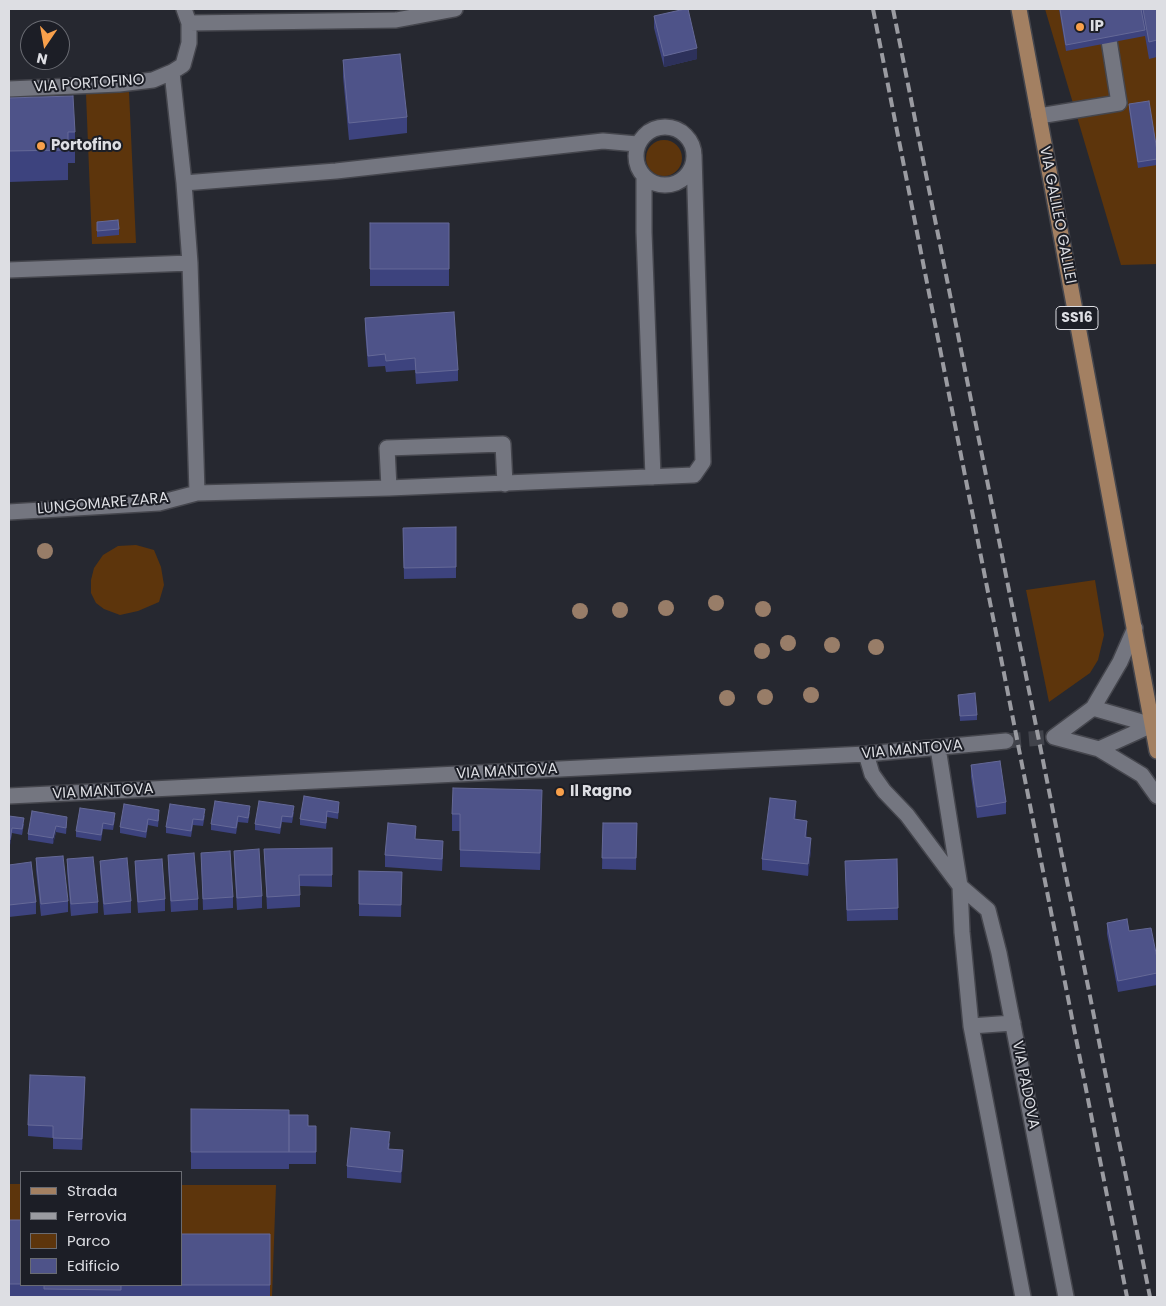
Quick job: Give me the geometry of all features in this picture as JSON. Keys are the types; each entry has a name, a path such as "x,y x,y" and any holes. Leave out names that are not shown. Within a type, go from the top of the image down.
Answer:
{"main road":[{"name":"VIA GALILEO GALILEI","path":"1019,9 1134,628"},
{"name":"SS16","path":"1134,628 1157,751"}],"street":[{"path":"197,493 190,263 184,183 172,72 183,65 189,43 186,16 396,20 455,9"},
{"path":"1039,116 1119,103 1104,9"},
{"name":"VIA PORTOFINO","path":"9,89 119,84 153,80 172,72"},
{"path":"668,126 678,129 686,135 691,143 694,155 691,170 685,177 670,185 660,185 644,177 636,162 635,153 637,144 642,136 650,130 668,126"},
{"path":"184,183 336,171 603,141 637,144"},
{"name":"LUNGOMARE ZARA","path":"9,512 159,503 197,493 504,484 694,475 703,462 694,155"},
{"path":"644,177 644,232 654,477"},
{"path":"9,270 190,263"},
{"path":"389,488 387,448 503,444 504,484"},
{"path":"1134,628 1120,662 1093,708 1054,737 1099,750 1142,775 1157,796"},
{"path":"1093,708 1152,725"},
{"path":"1099,750 1152,725"},
{"name":"VIA MANTOVA","path":"9,796 866,754 1006,741"},
{"path":"938,748 960,886 962,932 971,1026 1023,1297"},
{"name":"VIA PADOVA","path":"866,754 872,774 884,791 907,815 960,886 988,910 1000,953 1066,1297"},
{"path":"971,1026 1013,1023"}],"green space":[{"path":"1045,9 1157,9 1157,264 1121,265"},
{"path":"129,92 136,243 92,244 86,94"},
{"path":"664,140 677,145 682,158 677,171 664,176 651,171 646,158 651,145"},
{"path":"136,545 154,550 161,567 164,585 159,602 138,611 120,615 104,609 96,603 91,593 91,580 94,568 103,555 118,546"},
{"path":"1095,580 1104,635 1098,660 1090,673 1049,702 1026,590"},
{"path":"9,1184 20,1184 20,1286 182,1286 182,1185 276,1185 272,1297 9,1297"}],"building":[{"path":"688,9 697,48 664,56 654,16"},
{"path":"1060,9 1141,9 1145,30 1066,45"},
{"path":"1143,9 1157,9 1157,40 1149,42"},
{"path":"400,54 407,117 349,123 343,60"},
{"path":"73,96 75,132 68,132 68,150 9,151 9,98"},
{"path":"1149,101 1157,159 1138,162 1129,104"},
{"path":"118,220 119,229 97,231 97,222"},
{"path":"370,223 449,223 449,269 370,269"},
{"path":"454,312 458,370 416,373 415,358 386,361 385,354 368,356 365,318"},
{"path":"456,527 456,567 404,568 403,528"},
{"path":"975,693 977,715 960,716 958,695"},
{"path":"1000,761 1006,802 977,807 971,765"},
{"path":"453,788 542,790 540,853 460,850 460,814 452,814"},
{"path":"304,796 339,802 338,813 327,811 326,823 300,819"},
{"path":"770,798 796,801 794,819 807,821 805,837 811,838 808,864 762,859"},
{"path":"215,801 250,806 248,818 238,816 236,828 211,824"},
{"path":"259,801 294,806 292,817 282,816 280,828 255,824"},
{"path":"124,804 159,810 158,821 148,819 146,832 120,827"},
{"path":"170,804 205,809 203,820 193,819 191,831 166,827"},
{"path":"80,808 115,813 113,825 103,823 101,835 76,831"},
{"path":"32,811 67,817 66,828 56,826 53,838 28,834"},
{"path":"9,816 24,818 22,829 12,828 10,840 9,839"},
{"path":"388,823 416,826 415,839 443,841 442,859 385,855"},
{"path":"603,823 637,823 636,858 602,858"},
{"path":"332,848 332,875 299,875 300,895 267,897 264,849"},
{"path":"259,849 262,896 237,898 234,851"},
{"path":"230,851 233,897 203,899 201,853"},
{"path":"194,853 198,899 171,901 168,855"},
{"path":"63,856 68,901 41,904 36,858"},
{"path":"93,857 98,902 71,904 67,859"},
{"path":"127,858 131,901 104,904 100,861"},
{"path":"162,859 165,899 138,902 135,861"},
{"path":"897,859 898,908 847,910 845,861"},
{"path":"31,862 36,902 9,905 9,865"},
{"path":"359,871 402,872 401,905 359,904"},
{"path":"1127,919 1129,931 1151,928 1157,958 1157,973 1118,981 1107,923"},
{"path":"30,1075 85,1077 82,1139 53,1138 53,1126 28,1125"},
{"path":"191,1109 289,1110 289,1152 191,1152"},
{"path":"289,1115 308,1115 308,1126 316,1126 316,1152 289,1152"},
{"path":"351,1128 390,1132 388,1149 403,1150 401,1172 347,1166"},
{"path":"9,1220 20,1220 20,1284 9,1284"},
{"path":"182,1234 270,1234 270,1285 182,1285"},
{"path":"44,1286 121,1286 121,1290 44,1289"}],"tunnel":[{"path":"1006,741 1054,737"}],"railway":[{"path":"873,9 1127,1297"},
{"path":"893,9 1150,1297"}],"place":[{"name":"IP","path":"1080,27"},
{"name":"Portofino","path":"41,146"},
{"name":"Il Ragno","path":"560,792"}]}
